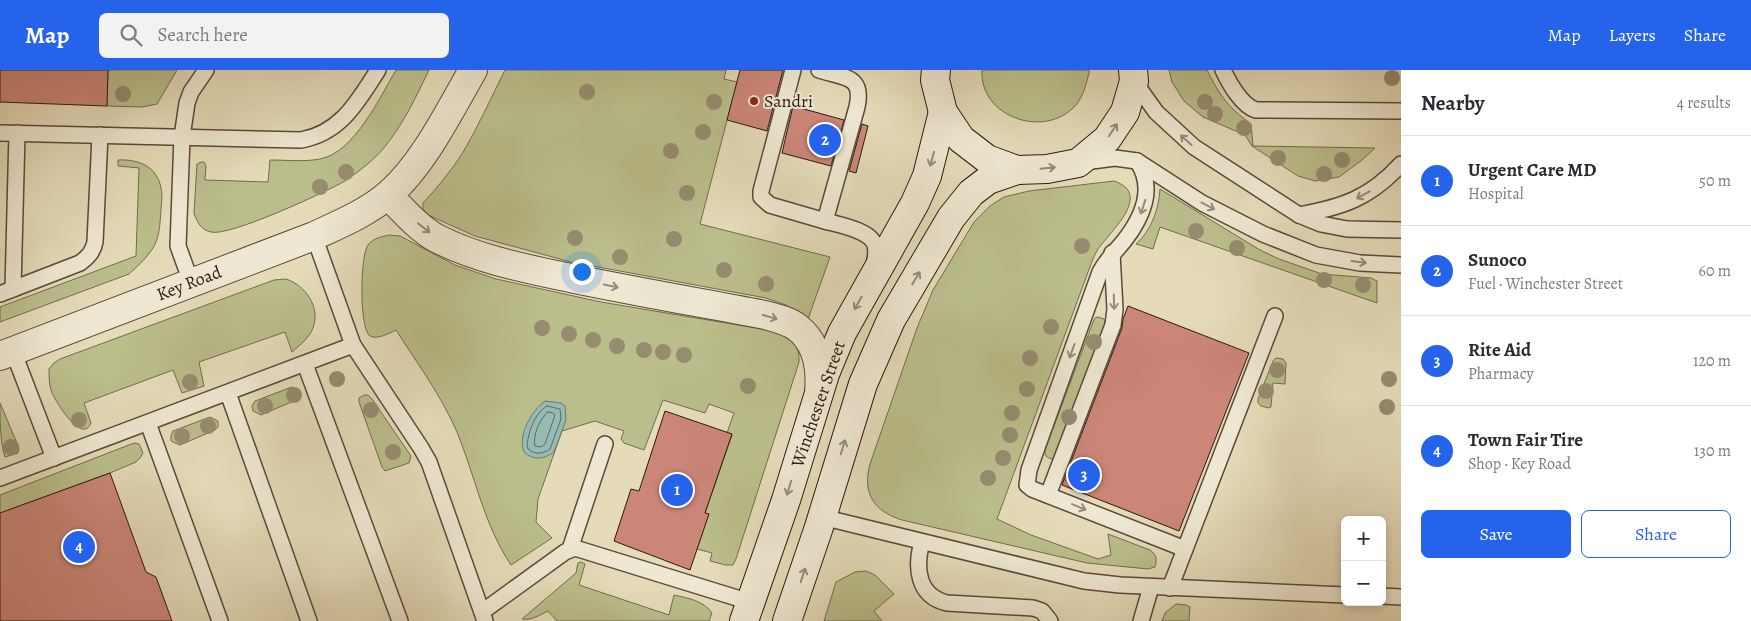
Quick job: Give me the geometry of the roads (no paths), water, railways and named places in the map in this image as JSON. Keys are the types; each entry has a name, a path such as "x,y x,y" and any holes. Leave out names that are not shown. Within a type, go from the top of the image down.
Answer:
{"street":[{"name":"Key Road","path":"6,354 314,236 347,221 382,199 418,161 473,70"},
{"path":"933,73 943,112 961,139 987,159 1018,170 1047,169 1078,163 1107,139 1126,112 1133,75"},
{"name":"Winchester Street","path":"747,612 786,500 825,374 842,333 902,228 927,176 943,112"},
{"name":"Winchester Street","path":"787,621 822,517 863,384 891,320 951,218 971,193 988,180 1018,170"},
{"path":"382,199 435,237 459,248 492,259 626,290 765,315 785,321 798,328 808,338 819,364 821,377 819,393"}],"lane":[{"path":"191,282 178,246 182,138 187,103 191,92 206,70"},
{"path":"793,70 761,197 770,205 867,234 876,247 872,279"},
{"path":"819,70 852,80 857,84 859,91 857,108 825,221"},
{"path":"1223,70 1245,104 1256,110 1401,111"},
{"path":"0,133 301,140 315,138 328,131 344,118 373,72"},
{"path":"1133,75 1156,112 1194,147 1299,215 1321,224 1347,229 1401,230"},
{"path":"17,133 6,291 80,263 94,249 100,135"},
{"path":"1078,163 1115,158 1137,162 1202,203 1263,234 1316,255 1360,263 1401,265"},
{"path":"1137,162 1144,171 1146,183 1146,196 1142,211 1123,242 1112,253 1100,272 1029,470 1027,485 1032,489 1185,549"},
{"path":"1299,215 1331,209 1348,203 1382,184 1401,164"},
{"path":"314,236 353,345 429,462 483,616 570,549 605,444"},
{"path":"1048,495 1113,325 1115,309 1112,253"},
{"path":"1170,588 1274,316"},
{"path":"0,478 353,345"},
{"path":"6,354 54,458"},
{"path":"306,364 400,621"},
{"path":"228,393 309,621"},
{"path":"148,423 220,621"},
{"path":"822,517 1084,581 1120,586 1341,595"},
{"path":"922,542 918,554 918,566 920,576 930,597 947,603 1033,608 1042,611 1050,621"},
{"path":"570,549 583,550 747,612"},
{"path":"1141,621 1151,587"},
{"path":"1386,596 1401,597"}],"water":[{"path":"545,401 561,403 565,406 566,420 554,452 535,458 524,452 522,439 531,417"}],"place":[{"name":"Sandri","path":"754,101"},
{"name":"Sunoco","path":"825,140"},
{"name":"Rite Aid","path":"1084,475"},
{"name":"Urgent Care MD","path":"677,490"},
{"name":"Town Fair Tire","path":"79,547"}]}
